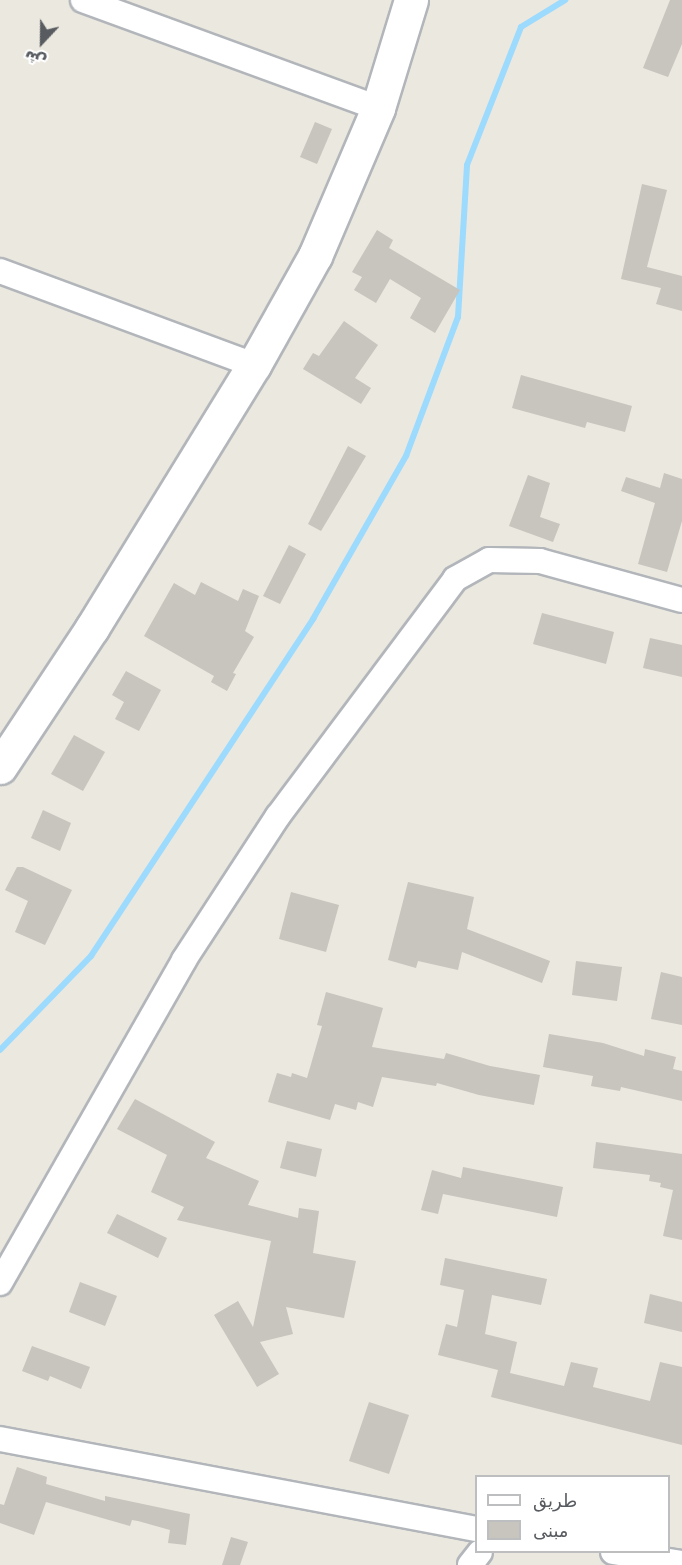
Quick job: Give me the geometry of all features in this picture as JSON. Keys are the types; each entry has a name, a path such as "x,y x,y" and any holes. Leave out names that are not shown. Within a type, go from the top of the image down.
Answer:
{"main road":[{"path":"0,767 92,628 254,365 315,256 378,108 411,0"}],"street":[{"path":"83,0 378,108"},
{"path":"0,271 254,365"},
{"path":"0,1283 184,960 278,816 455,579 489,560 540,561 682,600"},
{"path":"0,1439 475,1529"},
{"path":"624,1553 682,1563"}],"building":[{"path":"670,0 682,0 682,44 668,77 643,68"},
{"path":"315,122 332,129 317,164 300,157"},
{"path":"642,184 667,190 647,267 682,276 682,311 656,304 661,288 621,279"},
{"path":"377,230 393,240 389,248 460,290 435,333 410,318 421,298 390,279 376,303 354,290 362,277 352,272"},
{"path":"344,321 378,345 355,378 371,388 361,404 303,369 313,353 319,356"},
{"path":"521,375 632,406 625,432 587,422 585,428 512,408"},
{"path":"348,446 366,456 321,531 308,524"},
{"path":"664,473 682,479 682,521 667,572 638,564 655,503 621,491 626,477 660,488"},
{"path":"528,475 550,483 540,517 560,524 553,542 509,526"},
{"path":"289,545 306,554 280,604 263,596"},
{"path":"201,582 238,601 243,589 259,596 245,631 254,637 233,673 236,674 227,691 211,682 214,676 144,636 174,583 195,595"},
{"path":"542,613 614,632 606,664 533,644"},
{"path":"650,638 682,645 682,677 643,668"},
{"path":"126,671 161,690 139,731 115,719 124,702 112,695"},
{"path":"74,735 105,752 83,791 51,774"},
{"path":"43,810 71,823 60,851 31,838"},
{"path":"17,867 23,867 72,890 45,945 15,932 28,901 5,890"},
{"path":"408,882 474,897 467,929 550,961 542,983 462,952 458,970 418,961 416,968 388,960"},
{"path":"291,892 339,905 326,952 279,939"},
{"path":"576,961 622,967 617,1001 572,995"},
{"path":"661,972 682,977 682,1025 651,1019"},
{"path":"326,992 383,1008 372,1047 444,1059 446,1053 490,1066 540,1075 534,1105 479,1095 437,1083 436,1086 382,1077 373,1107 358,1102 356,1110 335,1104 330,1120 268,1102 277,1073 291,1077 292,1073 307,1078 322,1026 317,1025"},
{"path":"549,1034 603,1043 644,1056 645,1049 676,1057 673,1069 682,1071 682,1101 621,1087 620,1091 591,1086 593,1076 543,1067"},
{"path":"135,1099 215,1142 206,1158 259,1181 248,1205 298,1218 299,1208 319,1211 313,1253 356,1261 344,1318 286,1307 293,1334 260,1342 279,1374 257,1387 214,1315 238,1301 253,1327 271,1241 177,1220 184,1207 151,1192 167,1155 117,1129"},
{"path":"287,1141 322,1149 316,1177 280,1168"},
{"path":"596,1142 682,1154 682,1240 663,1236 673,1190 660,1187 661,1183 649,1181 650,1175 593,1168"},
{"path":"463,1167 563,1187 557,1217 443,1194 438,1214 421,1210 432,1170 461,1178"},
{"path":"117,1214 167,1238 158,1258 107,1233"},
{"path":"445,1258 547,1279 541,1305 492,1295 485,1334 517,1342 510,1373 564,1386 571,1362 598,1368 593,1387 650,1401 660,1362 682,1367 682,1445 491,1397 498,1370 438,1355 446,1324 457,1327 464,1290 440,1285"},
{"path":"80,1282 117,1296 105,1326 69,1312"},
{"path":"650,1294 682,1302 682,1332 644,1323"},
{"path":"32,1346 90,1367 81,1389 50,1376 48,1381 22,1371"},
{"path":"369,1402 409,1415 389,1474 349,1461"},
{"path":"17,1467 47,1477 46,1484 105,1501 105,1496 190,1514 186,1545 168,1543 170,1530 132,1520 130,1526 46,1502 34,1535 0,1523 0,1504 4,1505"},
{"path":"231,1537 248,1542 240,1565 222,1565"}],"waterway":[{"path":"0,1050 91,956 313,619 406,456 458,317 467,165 521,27 565,0"}]}
